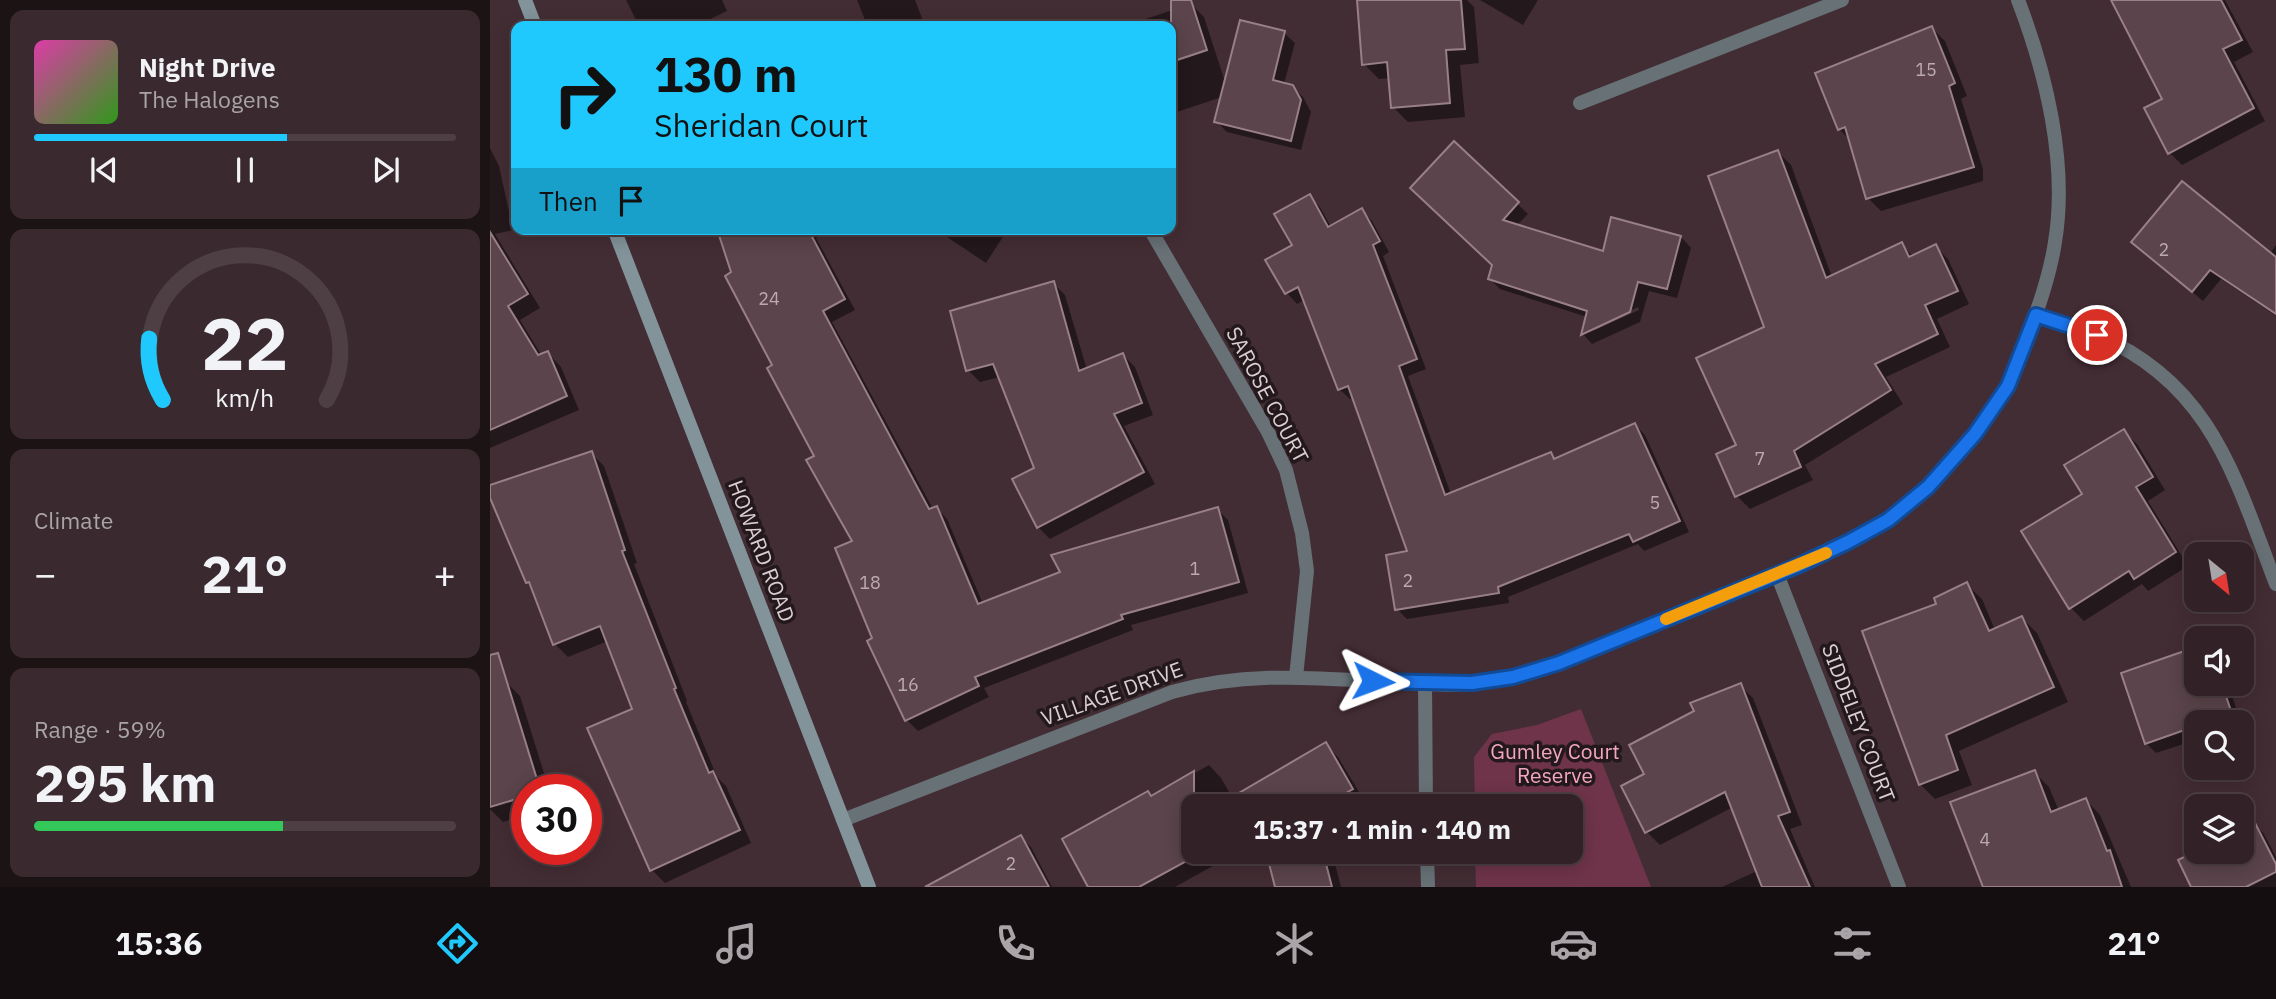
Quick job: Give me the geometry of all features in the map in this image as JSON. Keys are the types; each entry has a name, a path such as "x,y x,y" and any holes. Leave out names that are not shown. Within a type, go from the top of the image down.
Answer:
{"main road":[{"path":"525,0 533,21"},
{"name":"HOWARD ROAD","path":"616,235 869,887"}],"street":[{"path":"1580,103 1842,0"},
{"name":"VILLAGE DRIVE","path":"843,820 1172,692 1204,683 1244,677 1296,677 1425,684 1472,683 1513,677 1559,663 1777,574 1848,542 1888,520 1928,487 1975,434 2008,386 2046,284 2056,239 2058,175 2049,97 2033,38 2018,0"},
{"name":"SAROSE COURT","path":"1153,235 1268,432 1286,470 1303,533 1307,571 1296,677"},
{"path":"2036,315 2097,335 2135,355 2165,375 2190,401 2214,435 2233,471 2276,584"},
{"name":"SIDDELEY COURT","path":"1777,574 1899,887"},
{"path":"1425,684 1426,794"},
{"path":"1427,864 1428,887"}],"green space":[{"name":"Gumley Court Reserve","path":"1581,709 1651,887 1476,887 1475,864 1583,864 1583,794 1475,794 1474,757 1492,734 1537,725"}],"building":[{"path":"1171,0 1191,0 1207,50 1176,60 1176,21 1171,21"},
{"path":"1357,0 1461,0 1465,49 1446,50 1450,103 1391,108 1387,62 1362,65"},
{"path":"2111,0 2221,0 2242,40 2223,49 2254,108 2168,154 2144,108 2162,99"},
{"path":"1240,20 1285,31 1273,80 1293,85 1301,100 1291,141 1214,122"},
{"path":"1932,26 1955,83 1949,86 1974,167 1866,199 1845,127 1838,130 1815,73"},
{"path":"1454,141 1519,202 1503,220 1603,251 1611,217 1681,236 1667,289 1638,282 1630,312 1581,335 1587,311 1488,279 1492,265 1410,188"},
{"path":"1778,150 1826,278 1902,242 1909,257 1936,244 1958,291 1925,305 1938,334 1875,364 1891,390 1794,451 1801,467 1735,497 1716,454 1736,445 1696,358 1764,327 1708,176"},
{"path":"2182,181 2276,257 2276,314 2210,270 2192,292 2131,242"},
{"path":"1310,194 1328,227 1362,208 1380,241 1373,245 1417,359 1399,366 1445,495 1551,452 1554,459 1635,423 1680,521 1633,542 1629,534 1498,587 1499,593 1395,610 1386,555 1407,551 1348,386 1338,390 1298,287 1285,294 1265,260 1292,245 1274,214"},
{"path":"490,232 528,294 508,306 538,355 548,351 567,396 490,430"},
{"path":"719,235 811,235 845,299 823,311 929,509 937,506 978,604 1060,572 1051,555 1218,507 1239,582 1121,615 1123,619 975,677 979,686 905,721 867,641 872,638 835,548 852,541 806,460 814,456 767,368 772,365 725,276 731,272"},
{"path":"1054,281 1079,371 1123,353 1142,403 1114,414 1144,472 1037,528 1012,479 1034,468 993,364 966,371 950,311"},
{"path":"2124,429 2153,477 2136,487 2176,552 2134,579 2129,571 2069,609 2021,531 2082,494 2064,465"},
{"path":"592,451 625,550 622,551 676,688 674,689 709,773 713,771 740,830 650,871 587,728 632,709 600,626 553,645 529,582 526,583 490,498 490,485"},
{"path":"1967,582 1989,631 2022,616 2054,687 1946,735 1958,770 1919,785 1862,631 1936,604 1934,598"},
{"path":"2184,651 2184,696 2226,696 2231,710 2184,710 2184,730 2145,744 2121,673"},
{"path":"498,653 535,774 511,774 511,801 490,807 490,655"},
{"path":"1741,683 1790,812 1778,816 1810,887 1762,887 1725,792 1645,833 1621,786 1644,774 1629,745 1694,711 1690,703"},
{"path":"1326,742 1353,789 1344,794 1237,794"},
{"path":"2035,770 2051,812 2086,798 2107,851 2110,850 2122,887 1983,887 1950,802"},
{"path":"1194,771 1194,794 1181,794 1181,864 1139,887 1088,887 1062,839 1148,791 1151,796"},
{"path":"2254,821 2276,864 2276,872 2246,887 2191,887 2178,860 2184,857 2184,864 2254,864"},
{"path":"1021,835 1049,887 925,887"},
{"path":"1269,864 1326,864 1332,887 1275,887"}],"slow traffic":[{"path":"1666,619 1826,553"}],"route":[{"path":"1373,681 1472,683 1513,677 1559,663 1816,558 1888,520 1928,487 1975,434 2008,386 2036,315 2097,335"}]}
